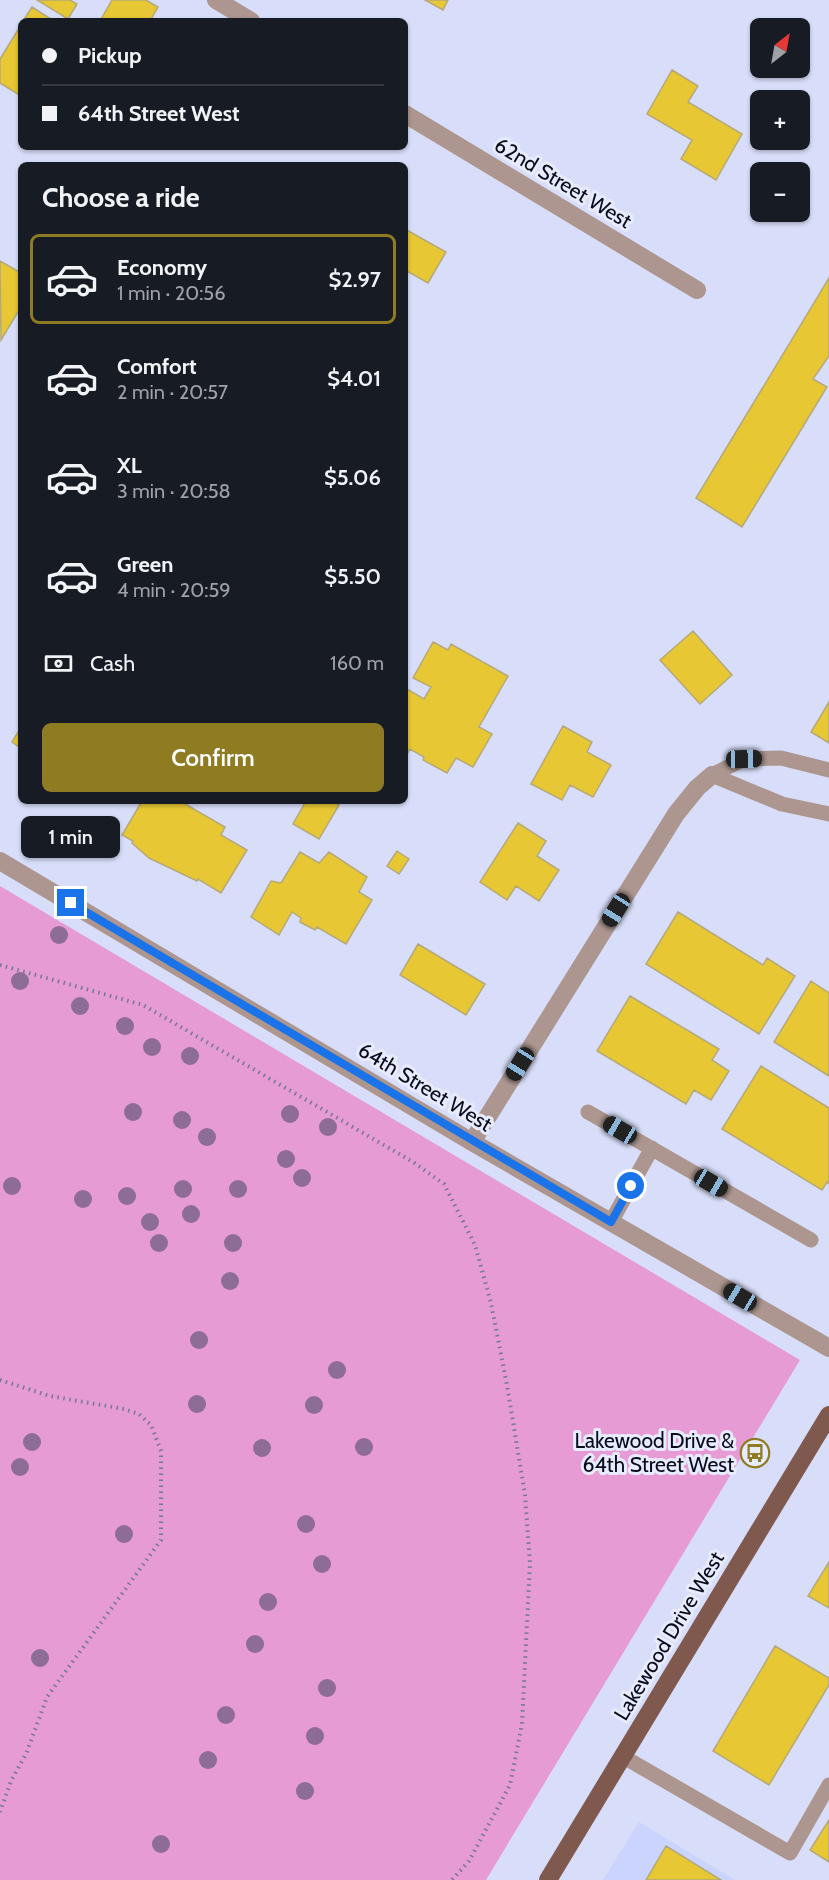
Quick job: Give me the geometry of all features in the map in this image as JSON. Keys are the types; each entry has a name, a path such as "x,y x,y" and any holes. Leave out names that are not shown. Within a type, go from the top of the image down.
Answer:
{"main road":[{"name":"Lakewood Drive West","path":"548,1880 829,1415"}],"street":[{"path":"216,0 246,18"},
{"name":"62nd Street West","path":"408,116 697,290"},
{"path":"472,1142 676,814 712,775"},
{"name":"64th Street West","path":"0,861 472,1142 829,1348"}],"lane":[{"path":"712,775 744,759 781,758 829,770"},
{"path":"712,775 774,801 829,814"},
{"path":"588,1112 811,1240"},
{"path":"611,1222 652,1149"},
{"path":"622,1756 790,1853 829,1785"}],"path":[{"path":"0,965 143,1005 413,1162 444,1184 475,1245 491,1303 507,1384 525,1495 530,1563 522,1724 510,1785 468,1861 452,1880"},
{"path":"0,1380 50,1396 139,1414 151,1425 161,1451 161,1540 47,1697 26,1754 11,1780 0,1812"}],"shaded area":[{"path":"0,886 800,1360 486,1880 0,1880"},
{"path":"639,1822 735,1880 603,1880"}],"building":[{"path":"37,0 70,0 77,4 66,18"},
{"path":"112,0 146,0 158,7 152,18 102,18"},
{"path":"425,0 448,0 443,10"},
{"path":"32,7 49,18 25,18"},
{"path":"18,30 18,94 0,83 0,59"},
{"path":"672,70 698,86 688,102 742,134 716,180 681,159 692,140 647,114"},
{"path":"408,231 446,252 428,283 408,272"},
{"path":"0,261 18,271 18,312 1,340"},
{"path":"829,278 829,356 813,379 827,387 742,527 696,498"},
{"path":"693,631 732,675 700,704 660,660"},
{"path":"433,642 448,650 451,644 508,676 479,727 492,734 473,767 456,758 447,773 423,760 424,757 410,749 408,753 408,690 424,699 431,687 413,678"},
{"path":"829,702 829,743 811,732"},
{"path":"563,726 592,742 587,752 611,765 593,797 570,785 562,800 531,784"},
{"path":"18,732 18,746 12,742"},
{"path":"140,804 185,804 225,827 221,835 247,850 221,893 198,879 197,881 149,858 132,843 133,841 122,835"},
{"path":"304,804 339,805 319,839 293,824"},
{"path":"518,823 546,841 537,856 559,870 539,901 516,886 507,900 480,882"},
{"path":"397,851 409,859 399,874 387,866"},
{"path":"300,852 319,863 329,852 367,877 359,892 372,900 346,944 317,927 315,930 300,922 301,918 292,912 279,935 251,917 271,881 281,883"},
{"path":"678,912 763,965 767,958 795,976 759,1034 646,964"},
{"path":"418,944 485,984 466,1015 400,975"},
{"path":"811,981 829,993 829,1076 774,1042"},
{"path":"630,996 719,1049 712,1060 729,1071 711,1100 694,1090 686,1104 597,1051"},
{"path":"761,1066 829,1108 829,1184 827,1182 822,1190 722,1129"},
{"path":"829,1562 829,1608 808,1596"},
{"path":"775,1646 829,1678 829,1685 769,1785 713,1751"},
{"path":"829,1820 829,1862 810,1850"},
{"path":"666,1846 721,1880 646,1880"}],"place":[{"name":"Lakewood Drive & 64th Street West","path":"755,1453"}],"route":[{"path":"71,903 472,1142 611,1222 631,1186"}]}
